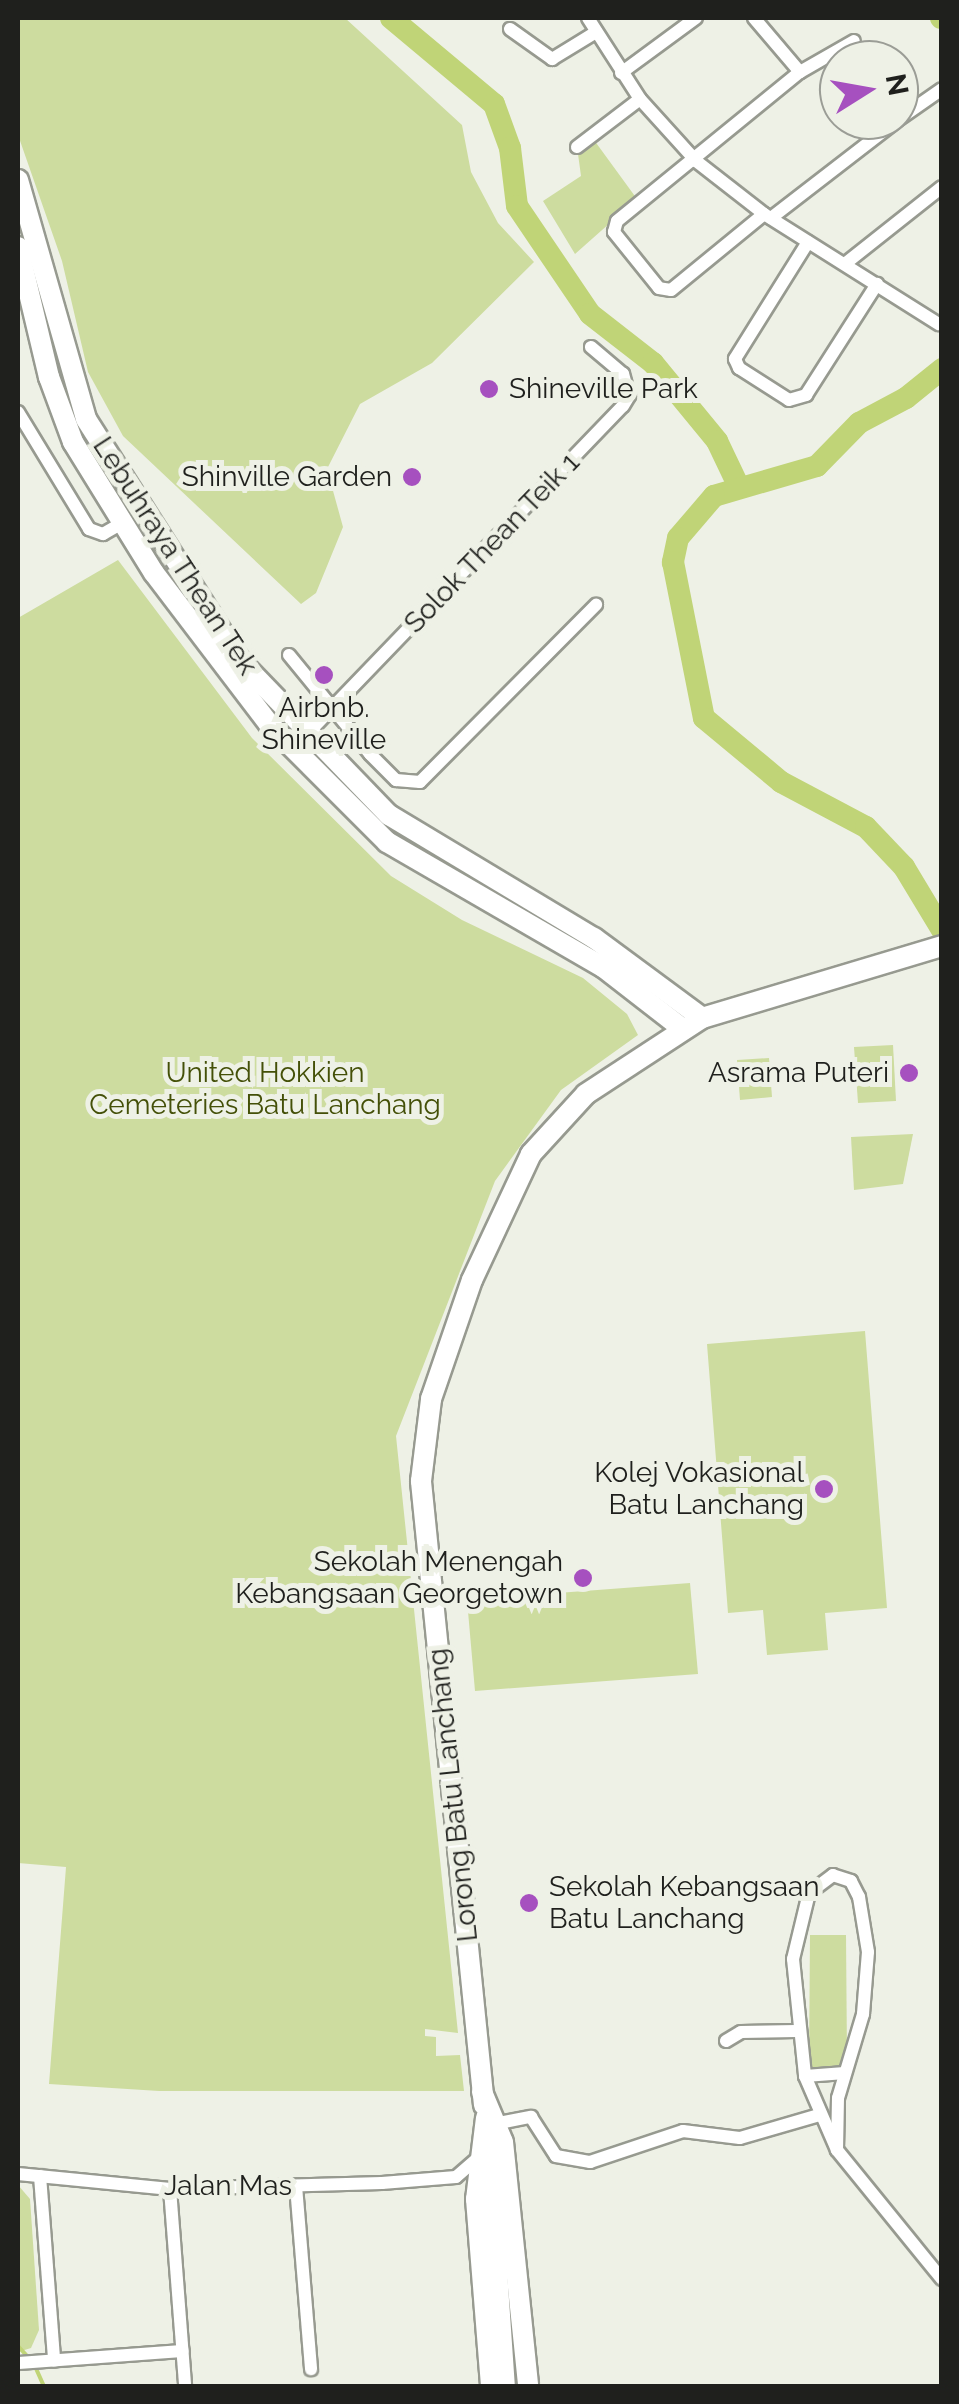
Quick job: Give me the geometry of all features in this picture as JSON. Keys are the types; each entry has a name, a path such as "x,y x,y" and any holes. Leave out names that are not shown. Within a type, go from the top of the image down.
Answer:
{"main road":[{"name":"Lebuhraya Thean Tek","path":"18,180 70,376 99,444 241,662 307,734 412,832 594,938 702,1018"},
{"name":"Lebuhraya Thean Tek","path":"18,247 61,412 120,524 212,656 350,810 424,867 624,982 682,1029"},
{"path":"99,444 124,504 120,524 142,530 189,585"},
{"name":"Lorong Batu Lanchang","path":"505,2386 488,2135 424,1524 424,1440 440,1366 509,1193 558,1119 632,1061 702,1018 942,946"},
{"path":"624,982 651,1025 632,1061"},
{"path":"488,2135 476,2199 490,2386"},
{"path":"488,2135 527,2384"}],"street":[{"path":"588,18 640,99 696,161 767,216 939,324"},
{"path":"621,72 696,18"},
{"path":"754,18 800,72"},
{"path":"510,29 552,59 596,32"},
{"path":"819,61 800,72 614,226 616,238 659,288 676,288 872,140"},
{"path":"919,106 942,89"},
{"path":"577,148 640,99"},
{"path":"846,263 942,188"},
{"path":"808,242 735,358 738,368 789,400 806,394 877,284"},
{"name":"Solok Thean Teik 1","path":"307,734 623,406 628,396 623,374 590,347"},
{"path":"18,412 89,530 103,534 120,524"},
{"path":"290,655 329,712 396,780 408,783 430,776 596,605"},
{"path":"837,2150 835,2114 863,2014 868,1952 860,1896 842,1876 815,1883 802,1908 793,1960 796,2031 804,2076 837,2150 942,2279"},
{"path":"726,2041 741,2032 796,2031"},
{"path":"804,2076 845,2073"},
{"path":"488,2135 531,2117 556,2156 590,2162 683,2130 740,2138 819,2115"},
{"name":"Jalan Mas","path":"18,2174 170,2189 440,2181 462,2175 488,2135"},
{"path":"40,2176 54,2360"},
{"name":"Jalan Mas","path":"440,2181 469,2188 476,2199"},
{"path":"296,2186 311,2369"},
{"path":"170,2189 185,2386"},
{"path":"18,2363 182,2351"}],"green space":[{"path":"18,18 345,18 462,125 471,172 498,223 534,262 432,363 360,404 327,469 343,527 316,593 301,604 123,436 88,372 62,261 18,135"},
{"path":"594,140 637,199 575,254 543,201 581,176 578,154"},
{"name":"United Hokkien Cemeteries Batu Lanchang","path":"118,560 252,738 391,876 462,920 583,978 627,1014 638,1035 561,1090 495,1181 396,1436 458,2033 425,2029 425,2036 436,2037 436,2056 460,2055 464,2091 159,2091 49,2084 66,1867 18,1863 18,618"},
{"path":"893,1045 896,1101 858,1103 854,1047"},
{"path":"769,1058 772,1097 740,1100 737,1060"},
{"path":"913,1134 903,1184 854,1190 851,1137"},
{"path":"865,1331 887,1608 825,1613 828,1650 767,1655 763,1610 728,1613 707,1344"},
{"path":"690,1583 698,1674 475,1691 467,1600"},
{"path":"810,1935 846,1935 847,2057 841,2068 809,2069"},
{"path":"18,2185 30,2199 39,2330 31,2348 18,2352"}],"waterway":[{"path":"391,18 494,104 510,148 517,206 590,314 653,363 717,441 738,485"},
{"path":"942,369 906,398 859,423 817,466 714,496 678,538 673,562 704,718 781,782 866,827 904,867 942,930"},
{"path":"18,2346 28,2357"},
{"path":"34,2364 44,2386"}],"place":[{"name":"Shineville Park","path":"489,389"},
{"name":"Shinville Garden","path":"412,477"},
{"name":"Airbnb. Shineville","path":"324,675"},
{"name":"Asrama Puteri","path":"909,1073"},
{"name":"Kolej Vokasional Batu Lanchang","path":"824,1489"},
{"name":"Sekolah Menengah Kebangsaan Georgetown","path":"583,1578"},
{"name":"Sekolah Kebangsaan Batu Lanchang","path":"529,1903"}]}
